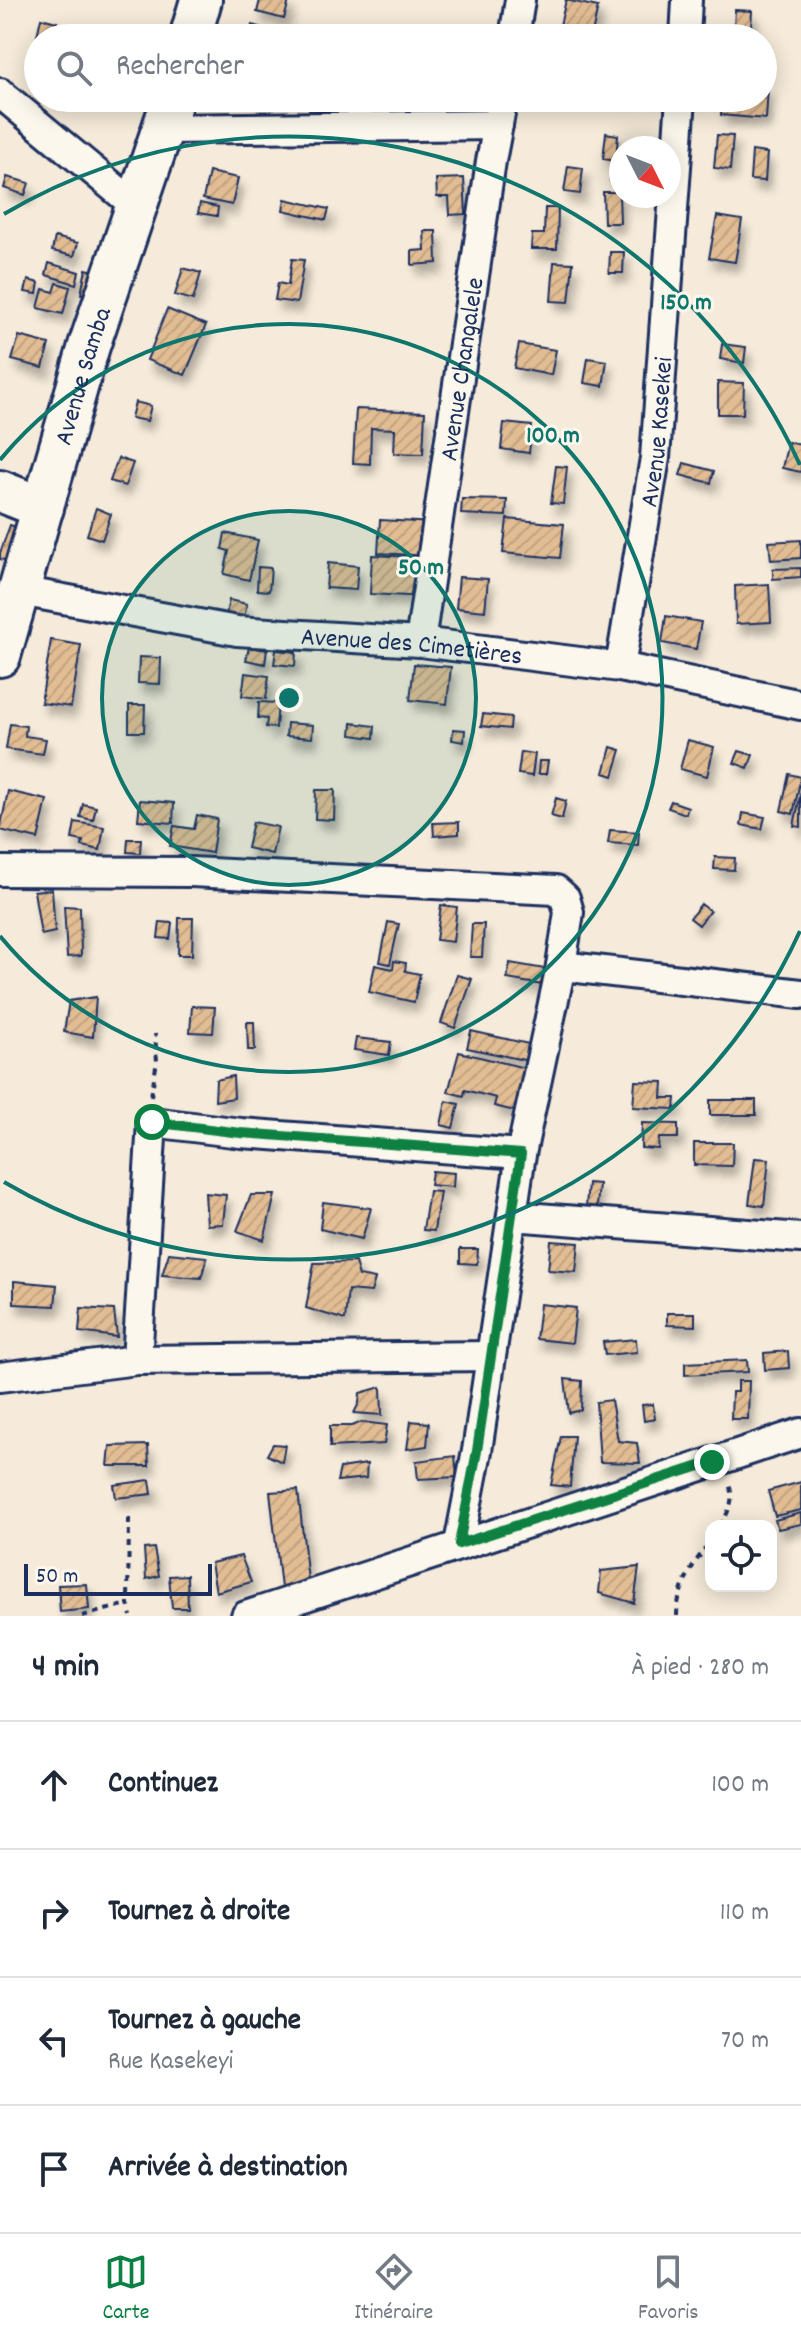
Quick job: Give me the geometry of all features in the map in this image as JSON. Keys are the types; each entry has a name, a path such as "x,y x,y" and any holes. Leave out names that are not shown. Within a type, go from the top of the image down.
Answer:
{"street":[{"path":"194,24 201,0"},
{"path":"516,24 520,0"},
{"path":"686,24 687,0"},
{"path":"0,93 137,207"},
{"path":"169,114 501,112"},
{"name":"Avenue Changalele","path":"420,642 501,112"},
{"name":"Avenue Kasekei","path":"620,667 655,458 680,112"},
{"name":"Avenue Samba","path":"0,656 89,346 169,114"},
{"path":"0,491 43,508"},
{"name":"Avenue des Cimetières","path":"20,591 237,631 420,642 620,667 801,705"},
{"path":"0,871 191,872 556,890 565,898 569,912 561,966 521,1154 477,1451 459,1544"},
{"path":"561,966 801,994"},
{"path":"137,1360 152,1122 241,1133 521,1154"},
{"path":"512,1216 801,1238"},
{"path":"0,1377 137,1360 490,1356"},
{"path":"246,1616 801,1433"}],"path":[{"path":"152,1122 151,1093 157,1061 155,1034"},
{"path":"712,1462 727,1480 733,1495 723,1520"},
{"path":"129,1518 128,1604 131,1616"},
{"path":"677,1616 677,1601 705,1549"},
{"path":"82,1616 128,1604"}],"building":[{"path":"260,0 289,1 284,19 257,12"},
{"path":"566,0 598,7 594,24 560,24"},
{"path":"735,10 752,11 751,24 734,24"},
{"path":"41,18 57,22 56,24 40,24"},
{"path":"721,112 766,112 766,119 721,115"},
{"path":"606,133 618,135 609,136 609,160 603,159"},
{"path":"717,135 733,136 730,170 714,168"},
{"path":"752,151 767,153 765,181 750,180"},
{"path":"568,166 583,168 580,194 564,192"},
{"path":"209,172 238,178 232,205 203,199"},
{"path":"7,177 29,183 25,195 4,188"},
{"path":"464,178 466,214 450,215 449,197 437,197 436,179"},
{"path":"603,192 609,192 609,208 620,208 620,223 604,223"},
{"path":"285,199 329,209 326,220 283,210"},
{"path":"200,203 218,207 217,216 198,213"},
{"path":"545,208 558,208 557,249 531,249 532,234 544,234"},
{"path":"717,216 742,220 735,262 709,258"},
{"path":"424,231 436,231 437,263 412,265 412,251 425,250"},
{"path":"55,237 78,243 74,256 52,251"},
{"path":"610,252 624,252 623,273 609,273"},
{"path":"292,259 304,260 297,303 275,300 278,283 288,285"},
{"path":"554,262 573,263 569,302 551,301"},
{"path":"49,263 79,272 76,284 46,275"},
{"path":"183,268 201,273 193,300 175,295"},
{"path":"86,269 99,272 94,296 81,294"},
{"path":"28,280 39,283 37,294 25,292"},
{"path":"57,283 70,287 63,314 38,308 43,289 54,292"},
{"path":"167,309 206,325 185,375 147,360"},
{"path":"19,336 49,344 43,368 12,360"},
{"path":"519,344 556,350 551,375 514,368"},
{"path":"722,344 746,347 744,363 720,359"},
{"path":"588,358 607,361 603,386 584,383"},
{"path":"718,382 744,383 743,414 718,414"},
{"path":"135,402 151,406 147,421 131,418"},
{"path":"356,409 425,412 423,454 394,453 395,429 371,428 370,464 353,463"},
{"path":"504,423 532,426 529,453 501,449"},
{"path":"788,442 801,445 801,472 782,468"},
{"path":"118,458 133,463 125,486 110,481"},
{"path":"684,463 714,471 711,483 680,475"},
{"path":"556,466 567,467 563,504 551,503"},
{"path":"462,499 507,500 506,516 461,514"},
{"path":"96,508 111,514 102,540 87,535"},
{"path":"507,519 564,524 560,558 503,553"},
{"path":"380,520 434,523 431,556 378,553"},
{"path":"10,525 19,528 8,561 0,559 0,553"},
{"path":"225,533 258,540 249,580 224,574 229,551 222,549"},
{"path":"801,540 801,558 771,560 769,542"},
{"path":"372,555 428,558 426,597 370,594"},
{"path":"328,563 358,566 356,590 326,588"},
{"path":"258,567 271,568 269,591 257,590"},
{"path":"801,568 801,577 773,579 773,569"},
{"path":"459,577 488,579 485,611 456,608"},
{"path":"769,584 771,622 736,624 735,586"},
{"path":"229,600 247,604 244,617 226,614"},
{"path":"666,616 701,622 696,649 662,643"},
{"path":"51,640 81,645 71,707 41,703"},
{"path":"249,647 267,650 265,664 246,660"},
{"path":"276,650 296,652 295,666 274,664"},
{"path":"139,657 161,658 160,684 138,683"},
{"path":"414,664 451,667 447,704 410,700"},
{"path":"245,673 269,676 266,699 242,696"},
{"path":"259,702 278,703 276,728 266,727 267,719 258,718"},
{"path":"129,705 145,705 144,732 129,732"},
{"path":"483,714 511,717 510,729 481,726"},
{"path":"287,723 313,725 312,738 286,736"},
{"path":"352,723 375,726 374,738 351,735"},
{"path":"10,724 26,726 25,736 46,739 43,754 6,749"},
{"path":"453,729 465,730 464,742 452,740"},
{"path":"688,740 714,747 707,776 680,769"},
{"path":"611,747 621,750 613,776 604,773"},
{"path":"739,751 753,755 748,768 734,763"},
{"path":"521,752 535,754 532,776 518,774"},
{"path":"539,761 548,761 546,774 538,774"},
{"path":"789,774 801,777 793,814 781,811"},
{"path":"316,790 335,790 334,820 315,819"},
{"path":"8,791 47,800 38,839 0,830"},
{"path":"801,792 801,827 794,826"},
{"path":"556,798 566,801 562,819 551,816"},
{"path":"140,800 174,803 173,823 138,820"},
{"path":"671,801 688,807 686,814 668,808"},
{"path":"83,804 96,807 93,820 80,817"},
{"path":"743,813 765,817 762,829 741,825"},
{"path":"197,815 217,819 212,853 170,846 174,826 194,829"},
{"path":"75,822 104,827 100,850 82,846 83,841 72,839"},
{"path":"253,822 278,827 272,854 247,848"},
{"path":"459,822 459,834 434,836 433,823"},
{"path":"610,830 639,832 638,845 608,843"},
{"path":"128,839 141,839 140,853 127,852"},
{"path":"715,857 735,858 734,870 714,869"},
{"path":"52,889 55,932 41,935 34,891"},
{"path":"701,904 710,911 699,925 690,918"},
{"path":"441,905 457,907 453,942 436,940"},
{"path":"64,906 80,907 81,956 67,957"},
{"path":"179,918 193,918 192,955 178,955"},
{"path":"160,922 172,923 170,939 158,938"},
{"path":"388,922 399,924 390,964 380,962"},
{"path":"472,924 484,924 482,957 470,957"},
{"path":"394,961 406,963 405,971 420,974 414,1002 369,992 375,965 393,969"},
{"path":"510,963 545,969 543,985 507,979"},
{"path":"457,975 472,979 455,1028 441,1023"},
{"path":"96,997 93,1037 64,1032 69,1001"},
{"path":"192,1006 215,1007 213,1033 190,1032"},
{"path":"247,1022 254,1022 255,1050 248,1050"},
{"path":"471,1031 533,1045 529,1061 467,1048"},
{"path":"356,1038 391,1042 389,1055 354,1050"},
{"path":"459,1052 525,1068 515,1111 494,1106 496,1098 465,1090 464,1096 448,1092"},
{"path":"233,1076 234,1098 215,1101 216,1080"},
{"path":"635,1081 663,1082 662,1098 676,1098 675,1109 633,1107"},
{"path":"710,1100 756,1100 756,1115 710,1115"},
{"path":"446,1101 459,1104 453,1128 441,1125"},
{"path":"642,1123 678,1124 678,1138 659,1138 658,1149 641,1148"},
{"path":"694,1143 733,1143 732,1166 694,1165"},
{"path":"755,1158 769,1159 764,1206 749,1204"},
{"path":"432,1171 454,1173 453,1187 430,1185"},
{"path":"588,1183 599,1184 597,1207 586,1207"},
{"path":"429,1191 440,1192 434,1231 423,1230"},
{"path":"205,1193 226,1195 223,1224 207,1225"},
{"path":"251,1195 275,1195 264,1240 237,1231"},
{"path":"323,1202 371,1208 362,1239 320,1229"},
{"path":"551,1241 579,1243 576,1272 548,1270"},
{"path":"460,1249 478,1249 477,1264 460,1263"},
{"path":"169,1253 207,1257 201,1278 162,1275"},
{"path":"355,1262 359,1276 375,1279 371,1292 348,1290 345,1320 306,1308 314,1263"},
{"path":"14,1281 57,1285 55,1306 14,1304"},
{"path":"540,1304 576,1308 572,1343 536,1339"},
{"path":"81,1308 114,1310 117,1337 79,1332"},
{"path":"667,1313 695,1313 695,1326 667,1325"},
{"path":"636,1339 637,1352 605,1355 603,1342"},
{"path":"788,1351 789,1368 765,1370 764,1353"},
{"path":"747,1360 748,1372 685,1375 685,1363"},
{"path":"565,1379 582,1381 581,1410 569,1413"},
{"path":"738,1381 749,1381 748,1419 731,1419 732,1392 738,1392"},
{"path":"381,1387 382,1415 354,1413 360,1393"},
{"path":"611,1400 618,1441 637,1443 640,1463 600,1462 596,1402"},
{"path":"653,1404 655,1419 644,1421 642,1405"},
{"path":"411,1421 429,1423 427,1446 407,1449"},
{"path":"362,1422 387,1425 384,1444 330,1447 330,1426 352,1426"},
{"path":"561,1436 574,1436 570,1487 551,1485"},
{"path":"273,1444 285,1445 282,1462 267,1455"},
{"path":"148,1445 149,1466 108,1466 110,1446"},
{"path":"455,1456 457,1477 418,1479 416,1461"},
{"path":"367,1464 366,1478 337,1481 340,1468"},
{"path":"150,1480 152,1494 116,1498 114,1485"},
{"path":"801,1482 801,1510 775,1516 768,1491"},
{"path":"298,1490 308,1581 281,1588 270,1492"},
{"path":"801,1513 801,1524 778,1529 775,1520"},
{"path":"154,1548 159,1576 146,1579 144,1549"},
{"path":"241,1556 251,1582 216,1592 211,1563"},
{"path":"639,1567 634,1603 599,1593 601,1571"},
{"path":"187,1575 188,1608 172,1608 169,1576"},
{"path":"87,1584 89,1609 60,1612 58,1585"}],"route":[{"path":"152,1122 241,1133 521,1154 477,1451 459,1544 712,1462"}]}
